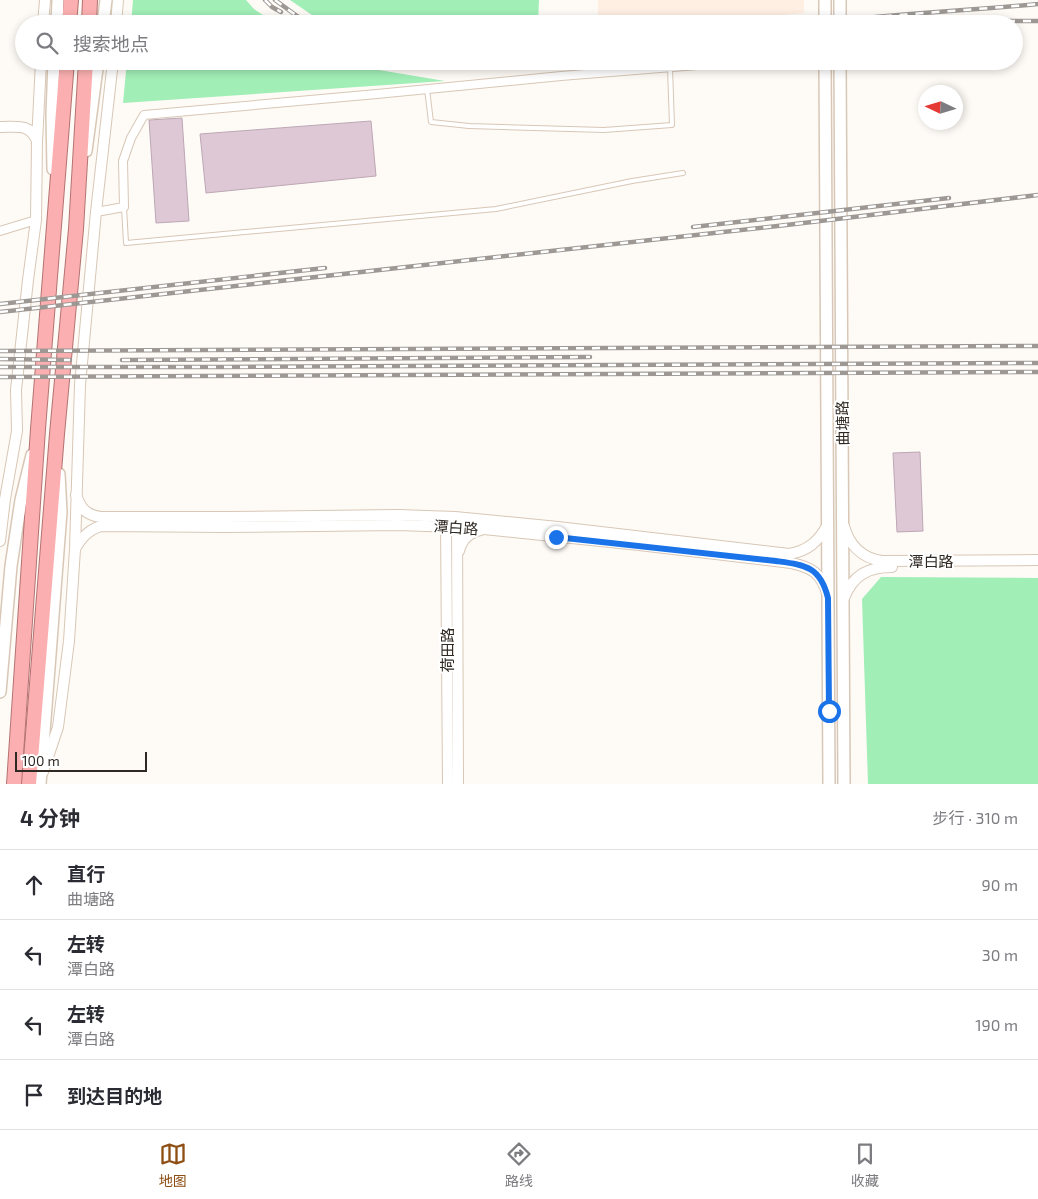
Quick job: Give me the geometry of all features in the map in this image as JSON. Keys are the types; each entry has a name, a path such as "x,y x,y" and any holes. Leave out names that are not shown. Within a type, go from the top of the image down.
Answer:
{"highway":[{"path":"70,15 71,0"},
{"path":"89,15 90,0"},
{"path":"14,784 38,429 65,70"},
{"path":"37,784 57,434 76,229 85,70"}],"main road":[{"path":"57,15 58,0"},
{"path":"104,15 106,0"},
{"path":"825,0 825,15"},
{"path":"840,0 840,15"},
{"path":"53,235 54,70"},
{"path":"76,229 97,70"},
{"name":"曲塘路","path":"825,70 829,784"},
{"name":"曲塘路","path":"840,70 844,784"},
{"path":"0,692 15,537 21,500 38,429"}],"street":[{"path":"44,15 45,0"},
{"path":"117,15 118,0"},
{"path":"0,541 3,503 17,431 16,390 36,220 40,70"},
{"path":"37,784 58,727 69,641 75,549 80,386 96,212 112,70"},
{"path":"96,212 124,207 123,161 131,138 144,115 643,70"},
{"path":"0,125 26,123 33,119 38,112"},
{"path":"0,125 26,128 34,134 37,142"},
{"path":"0,231 36,220"},
{"name":"潭白路","path":"76,495 79,504 85,511 92,516 101,517 398,515 457,522 576,529 789,554 799,553 808,548 822,535 828,524"},
{"name":"潭白路","path":"75,549 85,535 93,528 101,526 419,526 446,521"},
{"name":"荷田路","path":"446,521 448,784"},
{"name":"潭白路","path":"457,522 486,529 801,565 817,574 822,581 828,598"},
{"name":"荷田路","path":"457,522 458,784"},
{"name":"潭白路","path":"844,524 848,537 854,546 874,560 1038,560"},
{"path":"419,526 427,527 437,533 446,552"},
{"path":"457,557 460,546 466,536 486,529"},
{"name":"潭白路","path":"844,598 853,580 860,575 882,567 1038,566"}],"lane":[{"path":"427,89 431,122 469,126 604,130 672,125 670,70"},
{"path":"124,207 126,243 496,209 632,181 683,173"}],"shaded area":[{"path":"598,0 804,0 804,13 784,15 598,15"}],"green space":[{"path":"133,0 246,0 263,15 132,15"},
{"path":"290,0 539,0 538,15 312,15"},
{"path":"126,70 379,70 445,81 123,103"},
{"path":"881,577 1038,578 1038,784 868,784 862,599"}],"building":[{"path":"182,118 189,221 156,223 149,120"},
{"path":"371,121 376,176 206,193 200,134"},
{"path":"920,452 923,531 897,532 893,453"}],"railway":[{"path":"265,0 281,12"},
{"path":"275,0 296,15"},
{"path":"904,15 1038,4"},
{"path":"1023,21 1038,21"},
{"path":"0,312 795,224 1038,195"},
{"path":"693,227 949,198"},
{"path":"0,304 325,268"},
{"path":"0,351 1038,346"},
{"path":"122,360 590,357"},
{"path":"0,359 70,360"},
{"path":"0,367 1038,363"},
{"path":"0,377 1038,372"}],"route":[{"path":"556,537 776,561 801,565 810,569 822,581 828,598 829,711"}]}
